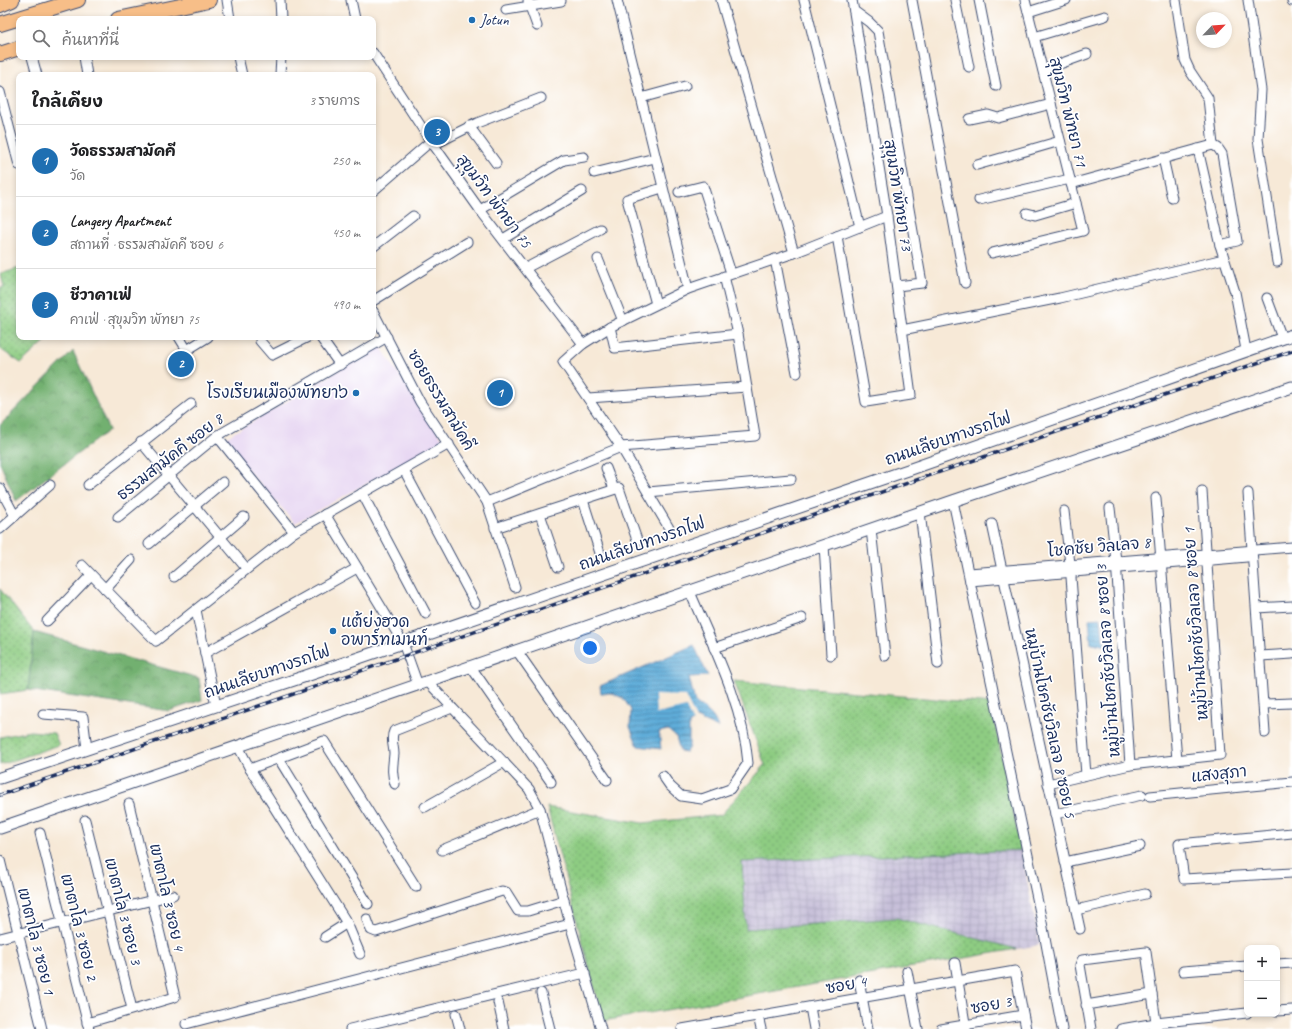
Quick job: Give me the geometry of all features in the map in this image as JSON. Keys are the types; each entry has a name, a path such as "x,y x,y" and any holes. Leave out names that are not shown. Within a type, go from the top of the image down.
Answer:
{"highway":[{"path":"0,4 12,0"},
{"path":"41,15 78,0"},
{"path":"132,16 209,0"},
{"path":"0,24 16,20"},
{"path":"0,54 16,49"}],"street":[{"path":"227,0 230,16"},
{"path":"280,0 281,16"},
{"path":"351,0 354,16"},
{"path":"617,0 688,289"},
{"path":"721,0 794,253"},
{"path":"804,0 860,227"},
{"name":"สุขุมวิท พัทยา 73","path":"837,236 866,402 911,395 887,216 852,0"},
{"path":"912,0 965,283"},
{"path":"955,0 969,67"},
{"path":"979,0 996,86"},
{"name":"สุขุมวิท พัทยา 71","path":"992,253 1083,231 1024,0"},
{"path":"1028,12 1066,0"},
{"path":"1176,0 1185,60 1190,71 1204,90 1209,103 1213,145"},
{"path":"1248,0 1261,90 1258,139 1276,262"},
{"path":"506,10 529,3 561,1"},
{"path":"529,3 537,26"},
{"path":"854,11 878,31 922,283 897,286"},
{"path":"1034,37 1105,16"},
{"path":"1043,70 1087,54"},
{"name":"สุขุมวิท พัทยา 75","path":"376,58 432,143 480,210 583,344"},
{"path":"33,60 36,72"},
{"path":"85,60 87,72"},
{"path":"239,60 241,72"},
{"path":"280,72 281,60"},
{"path":"641,98 685,86"},
{"path":"0,92 16,153"},
{"path":"376,189 432,143 469,126 541,98"},
{"path":"969,119 988,115 998,118 1051,104"},
{"path":"469,126 496,163"},
{"path":"977,165 1060,140"},
{"path":"978,200 1070,182 1213,145 1218,148 1222,154 1237,241 1220,246"},
{"path":"1198,149 1220,246 1235,292 1246,350"},
{"path":"480,210 564,160 584,156"},
{"path":"594,173 655,158"},
{"path":"1163,158 1172,198"},
{"path":"487,502 622,447 755,436 727,274 703,186 679,192"},
{"path":"656,304 627,199 662,188"},
{"path":"503,239 582,191"},
{"path":"1027,213 1035,215 1076,203"},
{"path":"376,245 413,216"},
{"path":"669,528 622,447 564,362 583,344 610,327 688,289 727,274 794,253 887,216"},
{"path":"526,268 600,229"},
{"path":"376,299 467,242"},
{"path":"598,258 623,320"},
{"path":"775,259 797,373"},
{"path":"902,330 1060,298 1224,259"},
{"path":"1267,298 1287,336"},
{"name":"ซอยธรรมสามัคคี","path":"376,317 420,402 487,502 515,587"},
{"path":"610,327 615,348 738,334"},
{"name":"ถนนเลียบทางรถไฟ","path":"0,778 403,643 910,470 1287,336"},
{"name":"ธรรมสามัคคี ซอย 8","path":"118,517 217,436 387,337"},
{"path":"181,340 187,350 203,340"},
{"path":"260,341 272,355 302,340"},
{"path":"322,340 340,365"},
{"path":"588,398 747,387"},
{"path":"0,828 920,512 1292,387"},
{"path":"88,486 190,404"},
{"path":"217,436 294,532"},
{"path":"142,442 194,507 246,568"},
{"path":"82,565 156,641 246,568 294,532 449,444"},
{"path":"606,468 614,490"},
{"path":"404,470 475,603"},
{"path":"648,492 791,479"},
{"path":"149,544 223,482"},
{"path":"0,529 50,485"},
{"path":"0,488 15,516"},
{"path":"495,528 619,488 637,540"},
{"name":"หมู่บ้านโชคชัยวิลเลจ 8 ซอย 1","path":"1176,760 1220,755 1208,557 1202,491"},
{"path":"362,493 426,614"},
{"path":"1248,493 1254,553 1265,733"},
{"path":"1048,784 1130,765 1176,760 1156,498"},
{"path":"583,500 600,553"},
{"path":"953,501 1038,901 1062,1029"},
{"name":"หมู่บ้านโชคชัยวิลเลจ 8 ซอย 3","path":"1110,508 1116,564 1130,765"},
{"path":"1064,511 1071,568 1086,775"},
{"path":"920,512 938,664"},
{"path":"325,514 403,643 423,683 452,708 504,762 529,789 540,809 570,924 601,1029"},
{"path":"540,514 558,566"},
{"path":"174,577 244,517"},
{"name":"หมู่บ้านโชคชัยวิลเลจ 8 ซอย 5","path":"992,524 1080,929"},
{"path":"871,529 885,656"},
{"path":"824,545 830,655"},
{"path":"1254,553 1292,547"},
{"path":"1254,553 1292,553"},
{"name":"โชคชัย วิลเลจ 8","path":"969,577 1254,553"},
{"path":"105,589 131,560"},
{"path":"205,653 357,568"},
{"path":"47,621 91,575"},
{"path":"663,776 670,786 681,796 702,799 730,789 748,763 746,743 732,695 690,592"},
{"path":"1257,608 1292,606"},
{"path":"196,610 216,706"},
{"path":"714,648 802,618"},
{"path":"517,651 607,780"},
{"path":"1260,656 1292,654"},
{"path":"471,667 551,782"},
{"path":"1264,704 1292,703"},
{"path":"395,784 391,769 394,756 392,735 394,731 452,708"},
{"path":"43,714 83,717 87,749"},
{"path":"250,769 324,741 416,887"},
{"path":"238,746 250,769 347,923 360,954"},
{"path":"279,759 368,904"},
{"path":"425,807 504,762"},
{"name":"แสงสุภา","path":"1055,814 1146,795 1292,782"},
{"name":"เขาตาโล 3 ซอย 4","path":"129,804 175,997 132,1009"},
{"path":"442,850 540,809"},
{"name":"เขาตาโล 3 ซอย 3","path":"85,820 132,1009"},
{"name":"เขาตาโล 3 ซอย 2","path":"40,833 88,1026"},
{"path":"1292,833 1179,844 1184,879 1292,873"},
{"path":"1065,862 1140,846"},
{"name":"เขาตาโล 3 ซอย 1","path":"0,860 42,1029"},
{"path":"367,919 371,930 376,932 502,891 506,892 518,911 528,911 564,900"},
{"path":"1076,910 1145,894"},
{"path":"0,938 173,895"},
{"path":"325,936 347,923"},
{"path":"186,1024 570,924"},
{"path":"1090,1029 1080,965 1082,960 1146,952 1157,1026"},
{"path":"955,963 966,1027"},
{"path":"1280,964 1292,963"},
{"path":"1183,970 1244,966"},
{"path":"907,971 918,1029"},
{"name":"ซอย 4","path":"682,1029 712,1026 758,1016 1015,971 1023,1015"},
{"path":"350,1029 585,973"},
{"path":"859,980 868,1029"},
{"path":"541,992 550,1029"},
{"path":"1086,1005 1152,994"},
{"path":"498,1002 504,1029"},
{"path":"810,1007 814,1029"},
{"path":"88,1026 132,1009"},
{"path":"1280,1011 1292,1010"},
{"path":"1121,1029 1157,1026 1244,1013"},
{"path":"456,1014 460,1029"},
{"path":"1023,1015 1026,1029"},
{"name":"ซอย 3","path":"941,1029 966,1027 1023,1015"},
{"path":"758,1016 760,1029"}],"shaded area":[{"name":"โรงเรียนเมืองพัทยา๖","path":"380,346 444,441 295,523 222,440"},
{"path":"1021,850 1040,945 1017,949 896,918 746,929 742,862"}],"green space":[{"path":"16,269 16,340 47,340 21,363 0,349 0,288 4,287 1,274"},
{"path":"73,351 109,430 16,501 0,463 0,425"},
{"path":"0,589 34,632 28,690 0,694"},
{"path":"34,632 199,678 202,700 169,711 28,690"},
{"path":"734,681 991,704 1021,850 742,862 746,929 896,918 1017,949 603,1021 547,807 643,823 721,815 765,765"},
{"path":"30,731 54,733 59,745 0,765 0,737"}],"water":[{"path":"1101,618 1103,640 1106,643 1103,646 1100,644 1091,644 1089,619"},
{"path":"694,645 708,676 689,677 695,702 712,716 717,723 718,728 696,718 689,724 689,747 686,752 680,751 676,737 668,730 659,732 661,749 638,746 630,727 631,710 623,698 611,693 601,693 600,686"}],"pier":[{"path":"655,695 685,696 697,721 693,722 686,707 656,714"}],"railway":[{"path":"0,795 1292,351"}],"place":[{"name":"Jotun","path":"472,20"},
{"name":"ชีวาคาเฟ่","path":"437,132"},
{"name":"Langery Apartment","path":"181,364"},
{"name":"โรงเรียนเมืองพัทยา๖","path":"356,393"},
{"name":"วัดธรรมสามัคคี","path":"500,393"},
{"name":"แต้ย่งฮวด อพาร์ทเมนท์","path":"333,631"}]}
